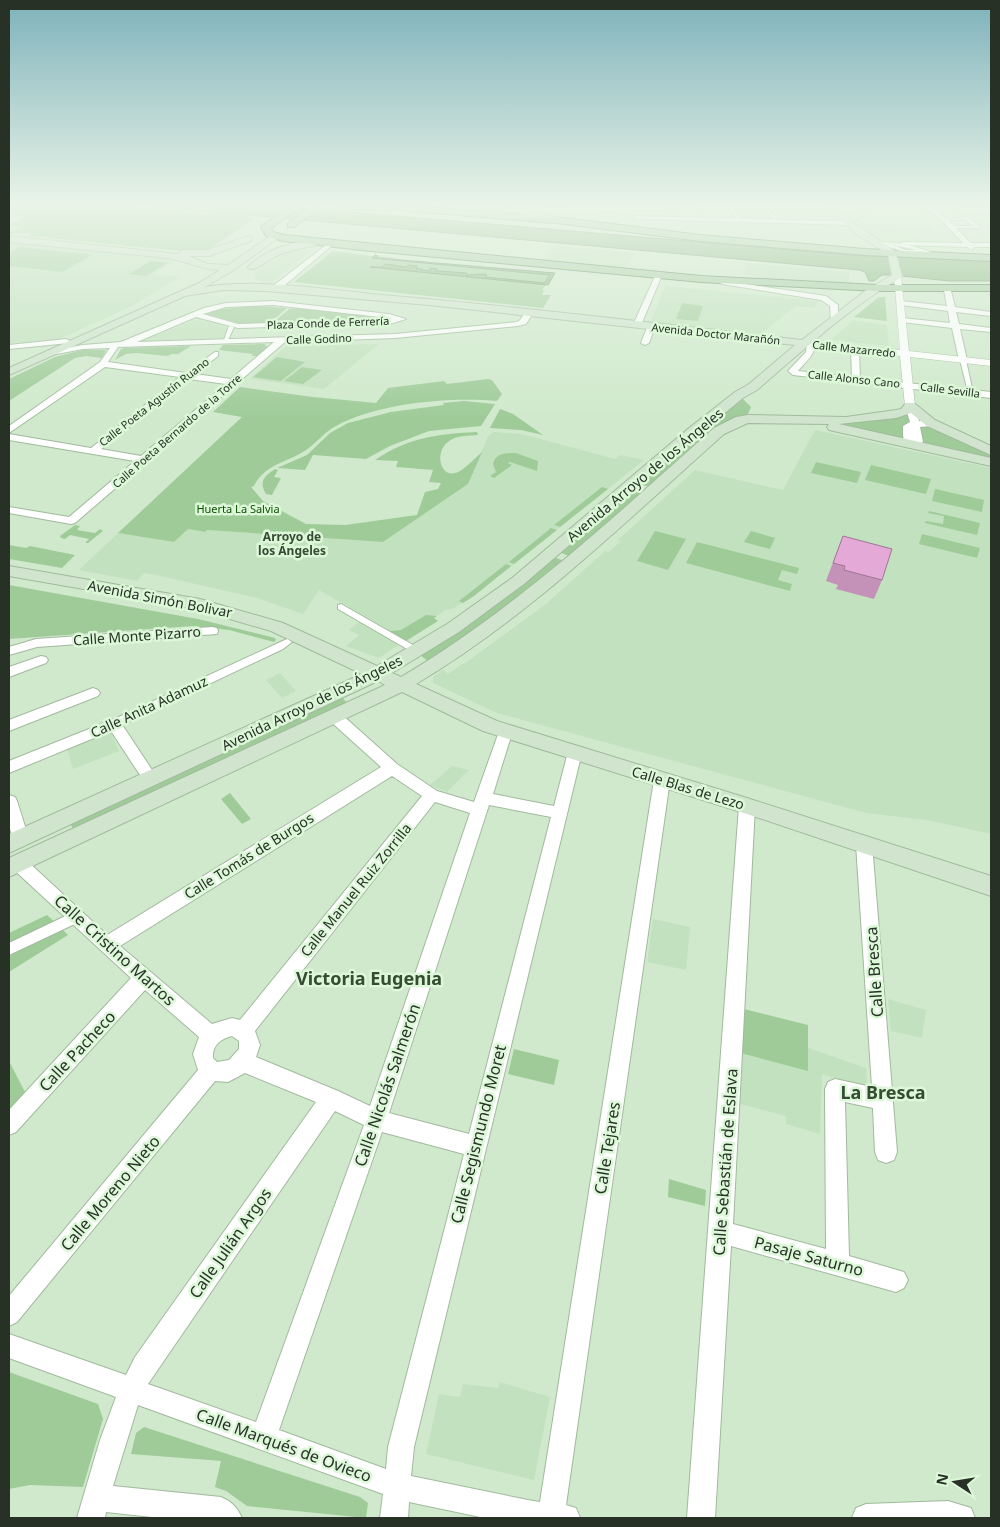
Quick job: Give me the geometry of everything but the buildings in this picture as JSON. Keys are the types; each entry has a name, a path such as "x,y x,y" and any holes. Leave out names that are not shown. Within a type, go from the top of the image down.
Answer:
{"main road":[{"path":"207,276 212,283"},
{"path":"9,372 181,294 212,283 220,276"},
{"path":"677,276 878,288 898,282 946,287 991,288"},
{"path":"897,276 898,282"},
{"name":"Avenida Doctor Marañón","path":"212,283 246,279 271,288 394,299 436,307 472,307 809,342"},
{"path":"9,367 138,307 185,281"},
{"name":"Avenida Arroyo de los Ángeles","path":"15,841 151,780 390,679 476,638 573,561 720,432 740,420 752,403 834,318 878,288"},
{"name":"Avenida Arroyo de los Ángeles","path":"14,866 335,717 390,679 417,651 453,628 518,581 694,431 746,390 752,403"},
{"path":"752,403 770,418 846,421 905,412 910,406 931,423 991,451"},
{"path":"803,420 991,462"},
{"name":"Avenida Simón Bolivar","path":"9,571 194,603 234,613 277,627 390,679"},
{"name":"Calle Blas de Lezo","path":"390,679 469,718 991,886"}],"street":[{"path":"271,288 287,276"},
{"path":"633,325 657,276"},
{"path":"701,279 772,288 823,298 834,305 834,318"},
{"path":"898,282 910,406 915,424"},
{"path":"946,287 971,392"},
{"path":"350,312 367,297"},
{"path":"359,313 367,297"},
{"name":"Plaza Conde de Ferrería","path":"251,303 402,319 390,322 238,326 197,315 219,306 251,303"},
{"path":"901,303 991,314"},
{"name":"Calle Godino","path":"51,353 119,345 396,336 523,322 529,313"},
{"path":"9,430 103,364 119,345 197,315"},
{"path":"902,320 991,330"},
{"path":"226,339 231,327"},
{"path":"645,344 651,327"},
{"path":"10,347 82,339"},
{"name":"Calle Godino","path":"82,339 104,346"},
{"name":"Calle Poeta Bernardo de la Torre","path":"9,510 72,521 282,340"},
{"name":"Calle Mazarredo","path":"809,342 855,349 991,363"},
{"name":"Avenida Arroyo de los Ángeles","path":"800,374 792,371 811,353 809,342"},
{"path":"10,347 26,350 30,357"},
{"path":"855,349 856,379"},
{"name":"Calle Poeta Agustín Ruano","path":"93,450 215,354"},
{"path":"103,364 233,382"},
{"name":"Calle Alonso Cano","path":"800,374 908,385"},
{"name":"Calle Sevilla","path":"908,385 991,395"},
{"path":"912,445 908,440 908,426 931,423"},
{"path":"9,437 144,459"},
{"path":"341,607 417,651"},
{"name":"Calle Monte Pizarro","path":"9,652 36,644 62,641 212,631"},
{"name":"Calle Anita Adamuz","path":"9,767 114,724 280,647 287,642"},
{"path":"9,672 41,660"},
{"path":"9,726 93,693"},
{"path":"335,717 392,768 432,796 481,804 560,812"},
{"path":"114,724 151,780"},
{"name":"Calle Nicolás Salmerón","path":"264,1438 376,1120 506,730"},
{"name":"Calle Segismundo Moret","path":"394,1518 401,1447 575,752"},
{"name":"Calle Tomás de Burgos","path":"106,945 392,768"},
{"name":"Calle Tejares","path":"559,1518 662,780"},
{"name":"Calle Manuel Ruiz Zorrilla","path":"243,1031 432,796"},
{"path":"9,801 15,841"},
{"name":"Calle Sebastián de Eslava","path":"701,1518 721,1232 747,806"},
{"name":"Calle Bresca","path":"864,844 886,1152"},
{"name":"Calle Cristino Martos","path":"14,866 76,917 212,1036"},
{"path":"9,949 76,917"},
{"name":"Calle Pacheco","path":"9,1125 145,978"},
{"path":"232,1027 243,1031 247,1036 249,1044 248,1053 243,1062 227,1072 212,1070 205,1064 203,1050 212,1036 221,1029 232,1027"},
{"path":"243,1062 331,1098 376,1120 475,1146"},
{"name":"Calle Moreno Nieto","path":"9,1314 212,1070"},
{"path":"838,1264 835,1089 883,1100"},
{"name":"Calle Julián Argos","path":"94,1508 117,1426 131,1389 144,1366 331,1098"},
{"name":"Pasaje Saturno","path":"721,1232 896,1280"},
{"name":"Calle Marqués de Ovieco","path":"9,1346 397,1486 528,1514 559,1518"},
{"path":"94,1508 221,1511 228,1518"},
{"path":"866,1518 948,1515 961,1518"}],"shaded area":[{"path":"9,276 180,277 132,306 57,340 9,343"},
{"path":"254,276 279,276 269,284 254,278"},
{"path":"462,276 486,276 544,283 549,276 553,276 548,285"},
{"path":"752,276 849,276 849,283"},
{"path":"867,276 880,276 874,281 869,281"},
{"path":"904,276 991,276 991,281 949,281"},
{"path":"665,286 818,301 814,308 796,306 761,334 651,322"},
{"path":"198,319 228,327 224,338 142,341"},
{"path":"853,320 887,325 889,346 831,340"},
{"path":"379,344 324,389 250,379 286,346"},
{"path":"815,430 991,468 991,834 927,820 866,813 497,713 433,683 433,677 443,670 448,674 464,664 546,604 605,551 609,552 621,541 618,540 695,470 783,490"},
{"path":"494,432 522,434 615,459 620,455 644,460 474,596 399,636 319,590 303,614 257,598 156,575 144,573 137,581 79,570 118,533 174,542 187,529 205,532 207,530 383,542 468,484 488,436"},
{"path":"360,621 400,644 379,658 346,646 359,635 349,630"},
{"path":"280,673 296,691 282,698 266,680"},
{"path":"111,732 119,751 73,769 67,749"},
{"path":"452,766 469,770 447,792 430,785"},
{"path":"653,919 690,927 686,970 647,962"},
{"path":"888,999 926,1010 922,1038 891,1031"},
{"path":"808,1048 866,1068 867,1083 861,1086 822,1074 820,1134 786,1124 786,1116 737,1103 741,1052 808,1070"},
{"path":"500,1382 550,1397 534,1480 426,1454 439,1394 460,1397 463,1384 498,1388"}],"green space":[{"path":"301,276 553,276 542,290 544,291 542,295 551,295 543,308 294,282"},
{"path":"879,297 885,297 887,321 854,317"},
{"path":"682,303 703,306 698,321 676,319"},
{"path":"259,306 287,308 270,323 238,323 207,314 218,309"},
{"path":"296,308 392,319 273,323 289,309"},
{"path":"264,344 268,347 257,356 219,350 223,345"},
{"path":"191,346 178,354 167,356 136,353 126,354 115,360 121,349 125,348"},
{"path":"82,350 106,350 102,358 86,356 75,358 9,401 9,379 55,357"},
{"path":"277,357 305,362 281,381 253,377"},
{"path":"302,367 322,370 303,384 284,381"},
{"name":"Huerta La Salvia","path":"492,380 502,394 497,401 458,400 415,403 353,418 331,429 303,452 263,473 254,486 251,487 263,501 306,524 345,525 417,515 425,492 438,489 441,483 429,482 433,470 396,467 398,461 375,460 400,446 424,438 477,432 478,435 462,436 451,440 444,446 441,452 440,458 443,469 452,473 463,469 482,452 468,484 383,542 207,530 205,532 188,529 174,542 118,533 242,417 213,412 240,387 376,403 388,388 444,381 447,384"},
{"path":"742,398 751,407 747,416 649,487 640,484"},
{"path":"464,401 495,404 481,426 429,431 390,446 366,459 313,455 305,470 277,468 307,455 330,433 348,423 391,412"},
{"path":"500,409 513,414 543,435 521,430 490,428"},
{"path":"910,413 912,423 905,440 824,423 895,417"},
{"path":"925,425 991,454 991,459 922,442 918,426"},
{"path":"516,453 538,461 537,471 510,462 508,463 512,465 494,478 490,476 496,472 493,464 496,458 502,454"},
{"path":"816,462 861,472 857,483 811,473"},
{"path":"871,465 931,479 926,494 865,480"},
{"path":"275,469 278,470 274,477 281,478 272,495 266,494 263,480"},
{"path":"602,487 608,489 560,527 554,525"},
{"path":"635,487 644,491 569,556 559,552"},
{"path":"935,489 984,500 982,512 932,501"},
{"path":"929,511 980,523 977,535 925,523 926,521 943,524 944,516 928,513"},
{"path":"75,525 80,526 77,530 95,533 100,529 103,531 88,543 85,543 89,539 70,535 65,539 61,538 60,536"},
{"path":"551,528 557,530 514,564 509,562"},
{"path":"655,531 686,539 668,570 637,561"},
{"path":"751,531 775,538 770,549 744,542"},
{"path":"922,534 980,548 977,558 919,544"},
{"path":"697,542 799,568 797,574 782,570 778,580 792,584 790,591 686,563"},
{"path":"9,545 26,548 30,546 75,555 62,568 9,559"},
{"path":"554,557 564,561 515,600 429,662 420,655"},
{"path":"506,564 511,566 474,596 463,603 459,601"},
{"path":"9,585 198,619 275,638 276,640 274,642 229,630 193,626 9,639"},
{"path":"426,615 437,616 434,618 438,621 406,641 390,631 401,630"},
{"path":"342,697 348,704 74,831 70,823 244,744"},
{"path":"230,793 251,819 242,824 221,799"},
{"path":"47,915 56,923 9,944 9,933"},
{"path":"61,928 68,935 9,972 9,955"},
{"path":"744,1009 808,1025 808,1071 741,1053"},
{"path":"514,1049 559,1060 554,1085 508,1074"},
{"path":"9,1061 25,1092 9,1109"},
{"path":"669,1179 706,1190 705,1206 668,1197"},
{"path":"9,1372 98,1404 103,1419 83,1487 30,1485 9,1489"},
{"path":"144,1427 360,1497 368,1503 366,1518 247,1506 226,1491 215,1487 221,1461 131,1454 136,1433"}],"district":[{"name":"Arroyo de los Ángeles","path":"292,544"},
{"name":"Victoria Eugenia","path":"369,979"},
{"name":"La Bresca","path":"883,1093"}]}
